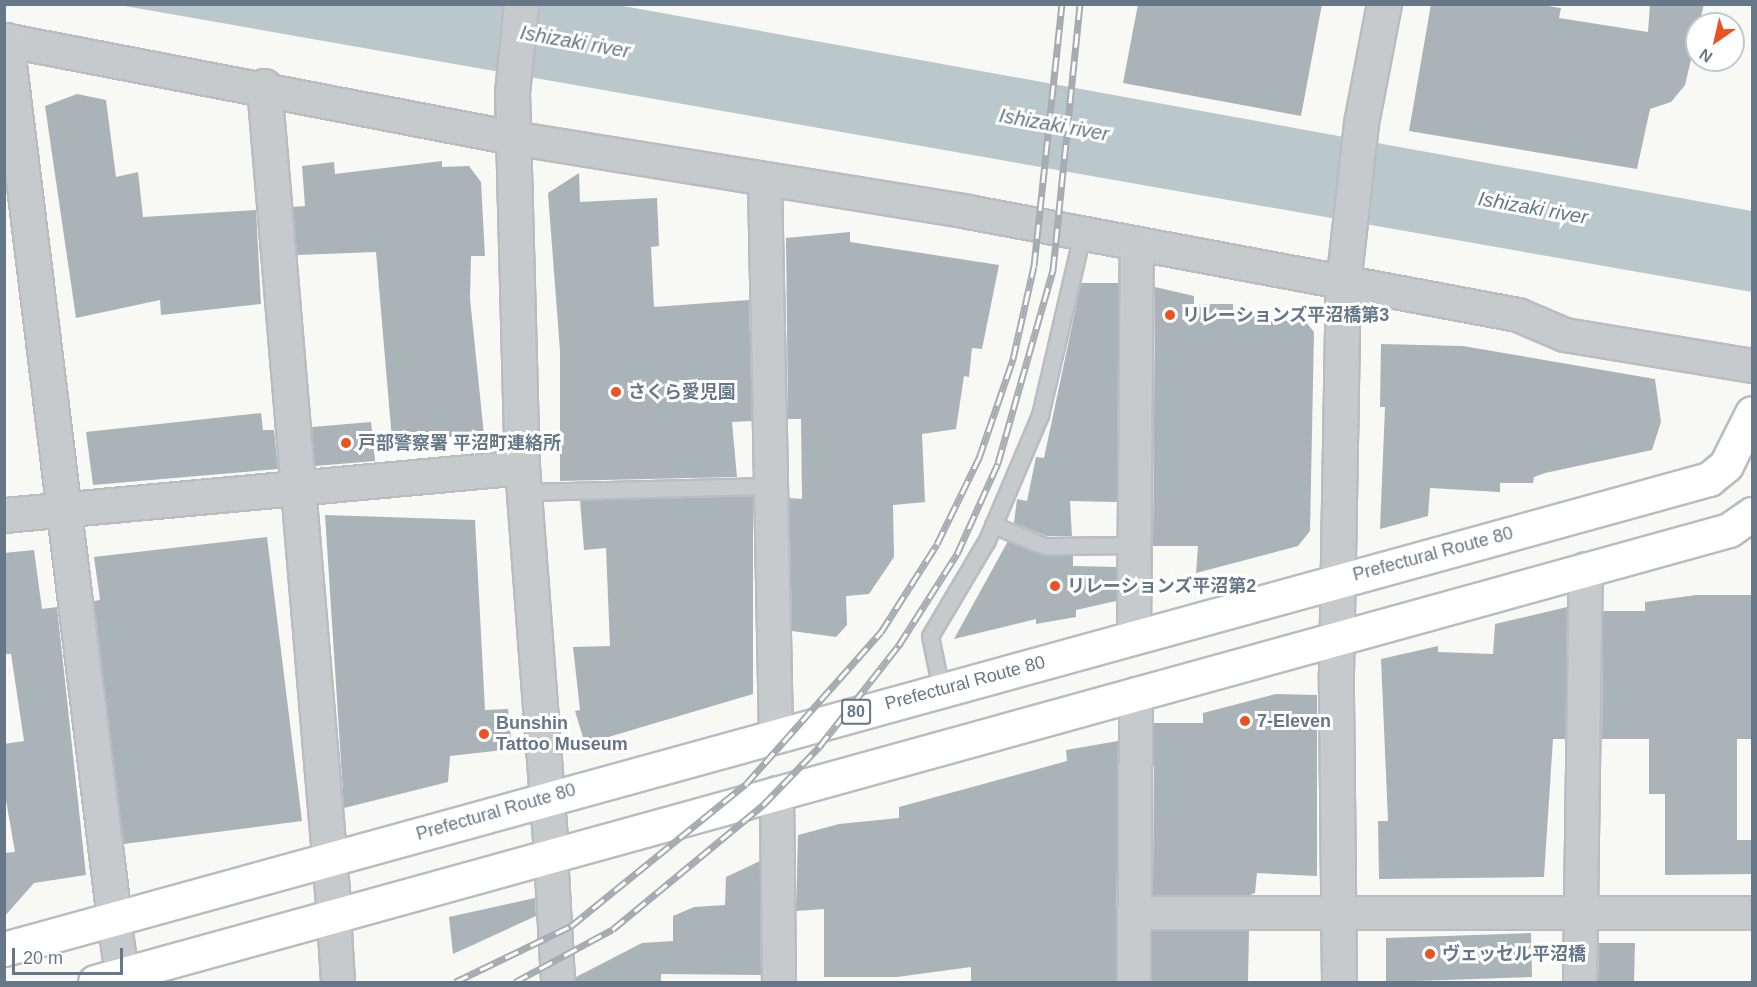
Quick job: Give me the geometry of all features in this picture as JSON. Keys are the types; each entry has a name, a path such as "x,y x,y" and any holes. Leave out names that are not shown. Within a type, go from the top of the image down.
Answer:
{"main road":[{"name":"Prefectural Route 80","path":"4,949 547,797 1709,479 1726,465 1752,413"},
{"path":"113,980 334,915 1748,524"}],"street":[{"path":"521,4 512,93 523,479 547,797 558,982"},
{"path":"1339,982 1336,581 1343,284 1346,236 1361,123 1384,4"},
{"path":"113,980 114,918 5,40 264,86 513,138 1082,234 1518,315 1565,335 1752,366"},
{"path":"264,86 294,485 334,915 338,982"},
{"path":"765,181 776,734"},
{"path":"1134,637 1137,244"},
{"path":"4,515 294,485 523,479"},
{"path":"1580,982 1586,569"},
{"path":"1134,982 1136,694"},
{"path":"777,793 779,982"},
{"path":"1134,913 1581,911 1752,913"}],"lane":[{"path":"941,689 930,636 993,525 1040,415 1082,234"},
{"path":"523,479 771,486"},
{"path":"993,525 1045,546 1136,545"}],"water":[{"name":"Ishizaki river","path":"119,5 618,5 1752,211 1752,292"}],"building":[{"path":"1138,4 1322,4 1301,116 1123,83"},
{"path":"1431,4 1535,4 1561,8 1559,18 1648,32 1650,4 1704,4 1702,12 1685,12 1685,72 1688,72 1685,85 1671,102 1650,109 1637,169 1409,131"},
{"path":"77,94 106,100 116,177 138,172 143,217 256,210 261,304 161,315 160,300 76,318 45,106"},
{"path":"442,161 442,167 469,166 481,182 485,256 471,256 470,298 484,435 392,440 376,252 297,255 293,207 305,206 302,166 334,162 335,174"},
{"path":"579,173 580,202 657,198 659,246 651,247 654,307 749,300 752,421 732,422 737,477 560,481 560,351 548,193"},
{"path":"850,232 850,242 999,265 982,349 972,348 969,377 964,376 956,429 922,434 925,502 893,505 894,557 869,594 846,596 847,625 836,637 792,631 789,498 802,499 801,419 788,419 786,238"},
{"path":"1081,283 1119,283 1117,502 1070,501 1072,536 1047,536 1014,523 1017,499 1027,501 1036,457 1044,458"},
{"path":"1155,287 1194,296 1194,304 1233,304 1233,310 1306,322 1314,332 1310,531 1298,546 1196,573 1198,546 1153,546"},
{"path":"1381,344 1463,346 1655,379 1661,422 1652,450 1545,473 1534,477 1533,483 1500,483 1500,492 1430,488 1428,516 1380,529 1385,407 1380,407"},
{"path":"261,413 263,430 274,430 278,469 93,485 86,432"},
{"name":"戸部警察署 平沼町連絡所","path":"371,422 375,461 315,466 312,427"},
{"path":"753,496 753,694 585,744 575,711 580,710 573,647 610,646 606,548 584,550 580,500"},
{"path":"325,515 475,520 485,710 508,709 512,749 450,756 448,782 344,808"},
{"path":"267,537 302,821 124,844 94,601 100,600 94,557"},
{"path":"1008,541 1042,555 1073,555 1073,566 1117,567 1116,601 1076,610 1076,617 1036,624 1036,619 954,639"},
{"path":"34,550 42,609 57,607 86,875 34,883 4,917 4,853 15,852 4,789 4,744 24,741 11,654 4,654 4,553"},
{"path":"1696,595 1752,595 1752,739 1737,739 1737,840 1752,840 1752,874 1665,875 1665,794 1649,794 1649,739 1602,739 1603,611 1645,611 1645,602"},
{"path":"1567,607 1566,739 1553,739 1544,877 1379,879 1378,821 1388,821 1381,659 1438,646 1438,652 1493,654 1495,624"},
{"path":"1276,694 1317,695 1317,876 1257,873 1255,893 1250,895 1153,895 1154,723 1203,723 1203,713"},
{"path":"1118,741 1116,982 971,982 971,967 897,977 824,977 824,909 796,911 798,835 839,824 899,818 899,807 1067,761 1066,750"},
{"path":"760,861 761,975 661,974 661,982 576,982 576,977 642,943 673,941 673,916 694,907 725,905 726,877"},
{"path":"535,898 536,916 453,954 449,917"},
{"path":"1152,931 1249,931 1248,982 1152,982"},
{"path":"1531,933 1532,977 1386,982 1386,938"},
{"path":"1599,943 1635,943 1634,982 1598,982"}],"railway":[{"path":"455,982 571,926 746,784 881,632 937,544 979,458 1013,359 1034,266 1062,4"},
{"path":"515,982 613,929 763,805 819,747 899,645 957,554 998,463 1053,270 1080,4"}],"place":[{"name":"リレーションズ平沼橋第3","path":"1170,315"},
{"name":"さくら愛児園","path":"616,392"},
{"name":"戸部警察署 平沼町連絡所","path":"346,443"},
{"name":"リレーションズ平沼第2","path":"1055,586"},
{"name":"7-Eleven","path":"1245,721"},
{"name":"Bunshin Tattoo Museum","path":"484,734"},
{"name":"ヴェッセル平沼橋","path":"1430,954"}]}
